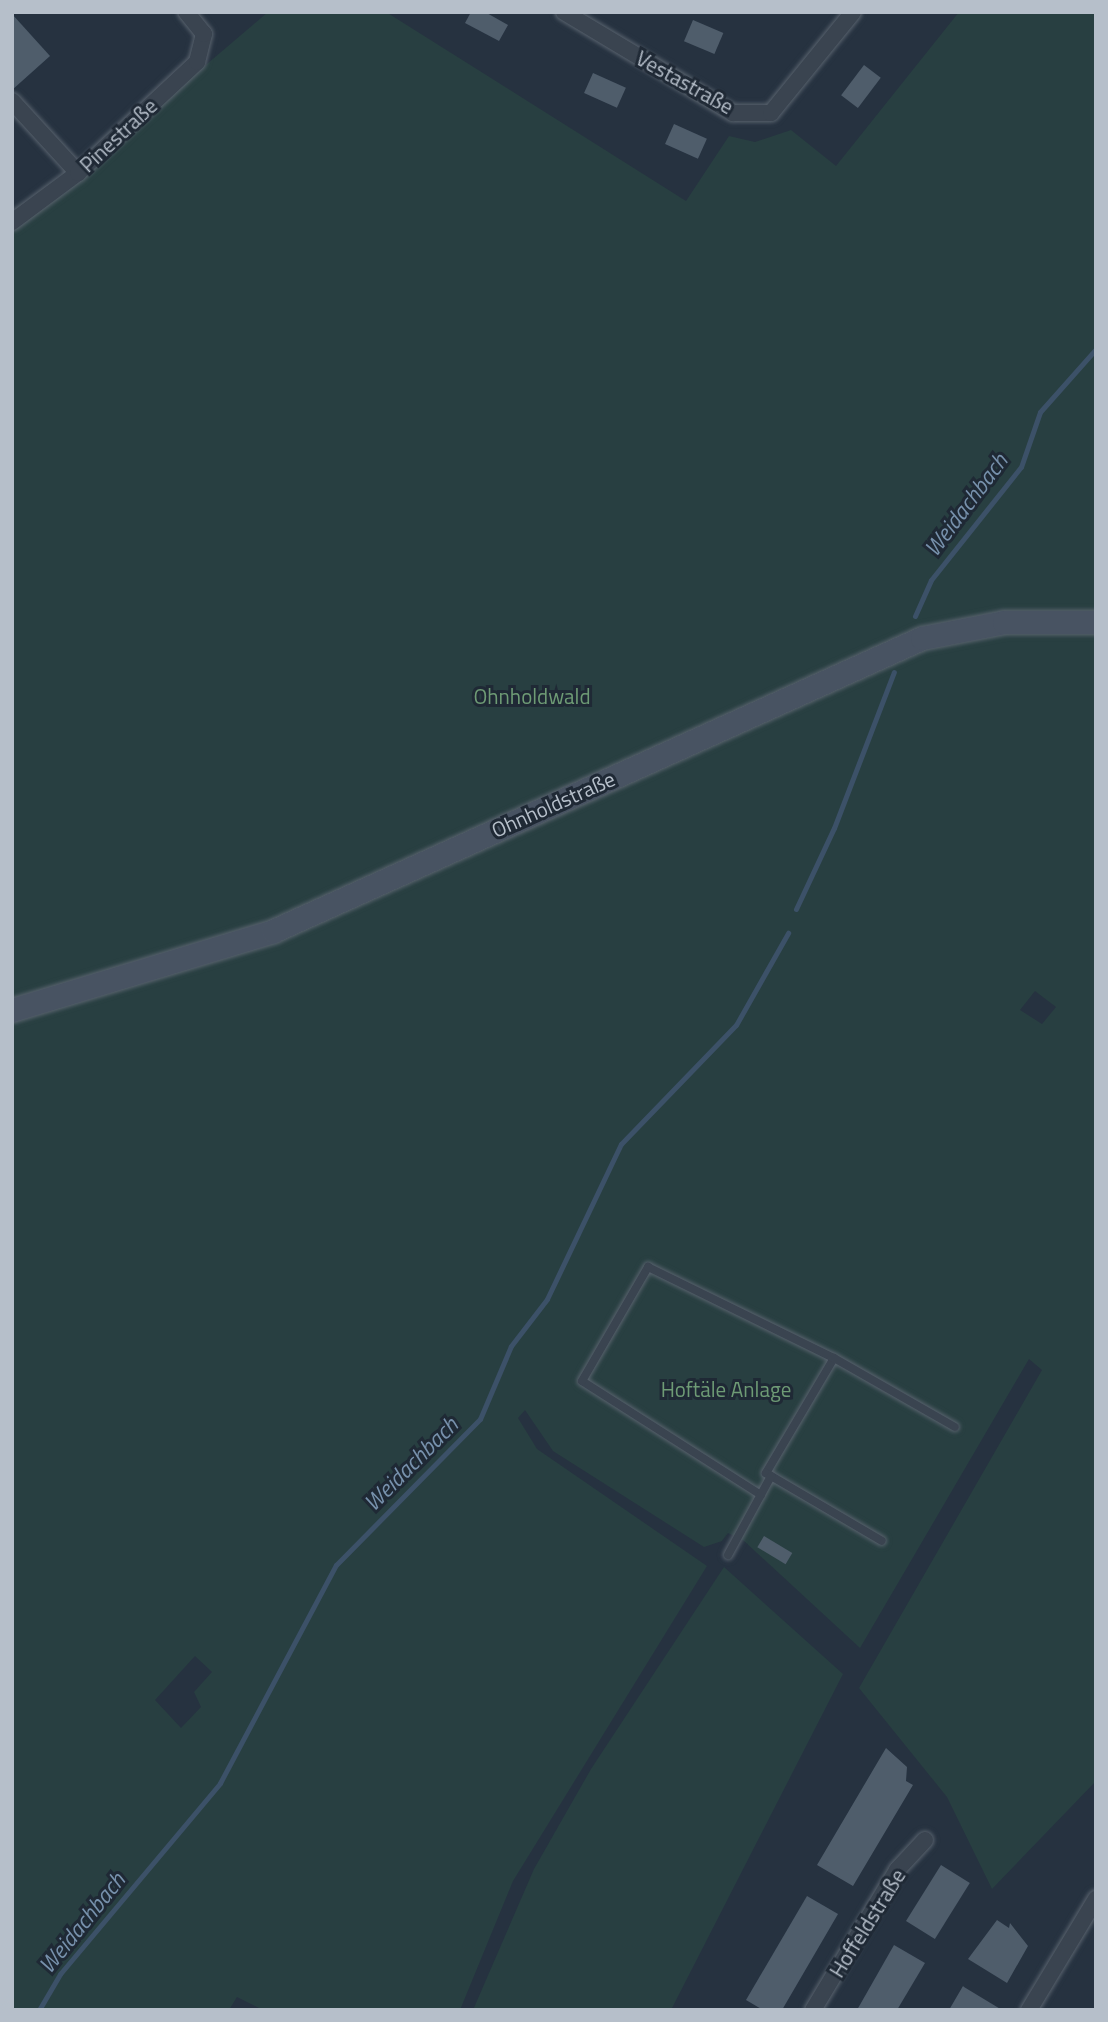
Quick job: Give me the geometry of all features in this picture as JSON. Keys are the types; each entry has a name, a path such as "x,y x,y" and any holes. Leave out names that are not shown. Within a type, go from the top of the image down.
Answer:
{"main road":[{"name":"Ohnholdstraße","path":"12,1010 273,931 922,638 1004,622 1096,622"}],"street":[{"name":"Pinestraße","path":"12,222 78,173 197,62 204,33 186,12"},
{"name":"Vestastraße","path":"564,12 733,113 771,113 847,15"},
{"path":"12,101 78,173"},
{"name":"Hoffeldstraße","path":"813,2010 897,1870 925,1840"},
{"path":"1029,2010 1096,1899"}],"lane":[{"path":"761,1495 582,1381 648,1267 834,1358 955,1427"},
{"path":"834,1358 766,1473 882,1541"},
{"path":"728,1555 771,1476"}],"green space":[{"name":"Ohnholdwald","path":"268,12 386,12 686,201 729,136 755,142 791,130 836,166 959,12 1096,12 1096,1781 992,1889 947,1797 859,1688 1042,1370 1029,1359 860,1648 743,1540 728,1533 722,1541 704,1547 553,1451 525,1410 518,1418 537,1449 707,1566 513,1881 460,2010 263,2010 237,1997 229,2010 12,2010 12,230","holes":["1035,991 1056,1007 1042,1024 1020,1010","195,1656 212,1672 194,1692 201,1707 181,1728 155,1700"]},
{"path":"724,1567 843,1674 671,2010 473,2010 534,1869 591,1769"}],"building":[{"path":"471,12 485,12 508,25 499,41 465,23"},
{"path":"12,14 50,56 12,90"},
{"path":"693,20 723,33 714,54 684,41"},
{"path":"864,65 881,78 858,108 841,95"},
{"path":"593,73 626,88 617,108 584,93"},
{"path":"674,124 707,139 698,159 665,144"},
{"path":"764,1536 792,1553 786,1564 757,1547"},
{"path":"886,1748 907,1767 906,1781 913,1785 853,1886 817,1865"},
{"path":"941,1865 970,1883 935,1939 906,1921"},
{"path":"807,1896 838,1914 782,2010 763,2010 746,2000"},
{"path":"997,1920 1009,1928 1010,1923 1028,1946 1007,1983 968,1959"},
{"path":"894,1945 925,1963 897,2010 857,2010"},
{"path":"964,1987 1002,2010 949,2010"}],"waterway":[{"name":"Weidachbach","path":"915,616 931,580 1021,467 1040,412 1096,349"},
{"name":"Weidachbach","path":"796,909 834,828 894,672"},
{"name":"Weidachbach","path":"39,2010 60,1974 220,1783 336,1565 480,1419 511,1346 547,1299 621,1144 736,1025 788,933"}],"park label":[{"name":"Hoftäle Anlage","path":"726,1389"}]}
